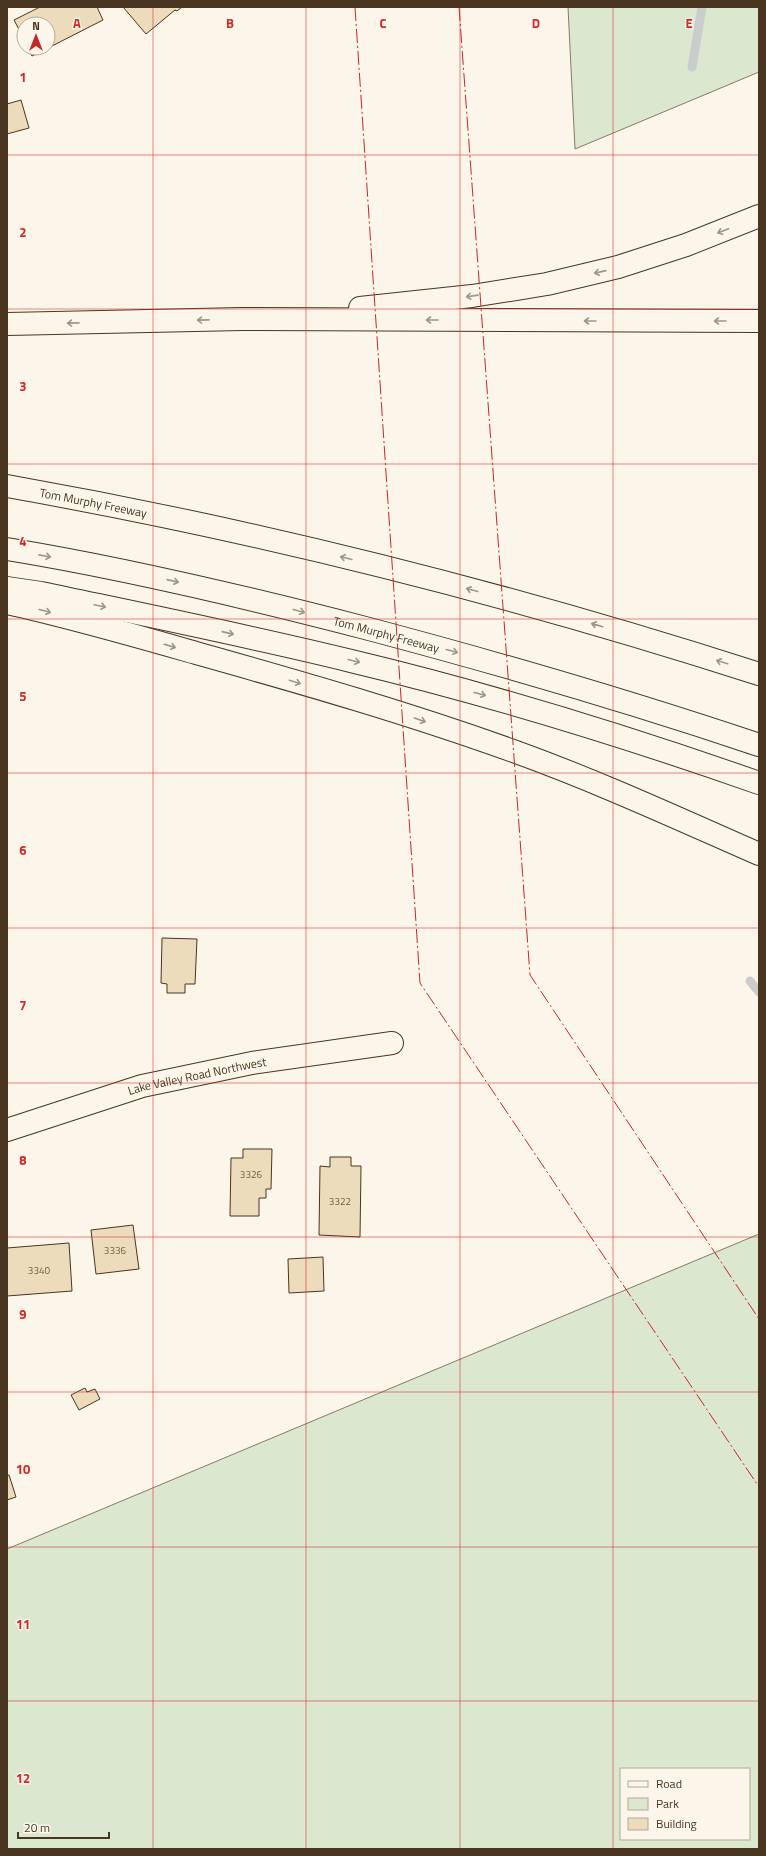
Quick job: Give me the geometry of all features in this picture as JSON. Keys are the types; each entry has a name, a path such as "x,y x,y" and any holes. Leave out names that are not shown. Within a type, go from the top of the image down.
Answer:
{"main road":[{"path":"242,319 472,296 547,284 618,267 686,245 759,216"},
{"path":"7,324 242,319 759,321"},
{"name":"Tom Murphy Freeway","path":"7,486 174,518 280,541 574,618 759,674"},
{"name":"Tom Murphy Freeway","path":"7,549 166,579 290,608 498,663 679,718 759,746"},
{"path":"7,588 41,593 352,661 481,695 611,733 759,783"},
{"path":"7,603 206,656 403,714 517,752 639,801 759,854"},
{"name":"Lake Valley Road Northwest","path":"7,1130 142,1086 252,1063 392,1043"}],"green space":[{"path":"568,7 759,7 759,72 575,149"},
{"path":"759,1234 759,1849 7,1849 7,1549"}],"building":[{"path":"40,7 97,7 103,20 56,44 56,16 22,16"},
{"path":"123,7 182,7 177,11 175,10 146,34"},
{"path":"21,100 29,128 7,134 7,104"},
{"path":"162,938 197,939 195,984 185,984 185,993 167,993 167,984 161,983"},
{"path":"243,1149 272,1149 271,1189 266,1189 266,1198 259,1198 259,1216 230,1216 231,1158 243,1158"},
{"path":"330,1157 351,1157 351,1166 361,1166 360,1237 319,1235 320,1166 330,1167"},
{"path":"133,1225 139,1269 96,1274 91,1230"},
{"path":"69,1243 72,1291 7,1296 7,1248"},
{"path":"323,1257 324,1291 289,1293 288,1259"},
{"path":"85,1388 87,1392 95,1389 100,1399 79,1410 71,1395"},
{"path":"7,1475 9,1475 16,1497 7,1500"}],"waterway":[{"path":"692,67 702,7"},
{"path":"750,981 759,992"}],"power":[{"path":"355,7 420,983 759,1487"},
{"path":"459,7 530,975 759,1319"}]}
